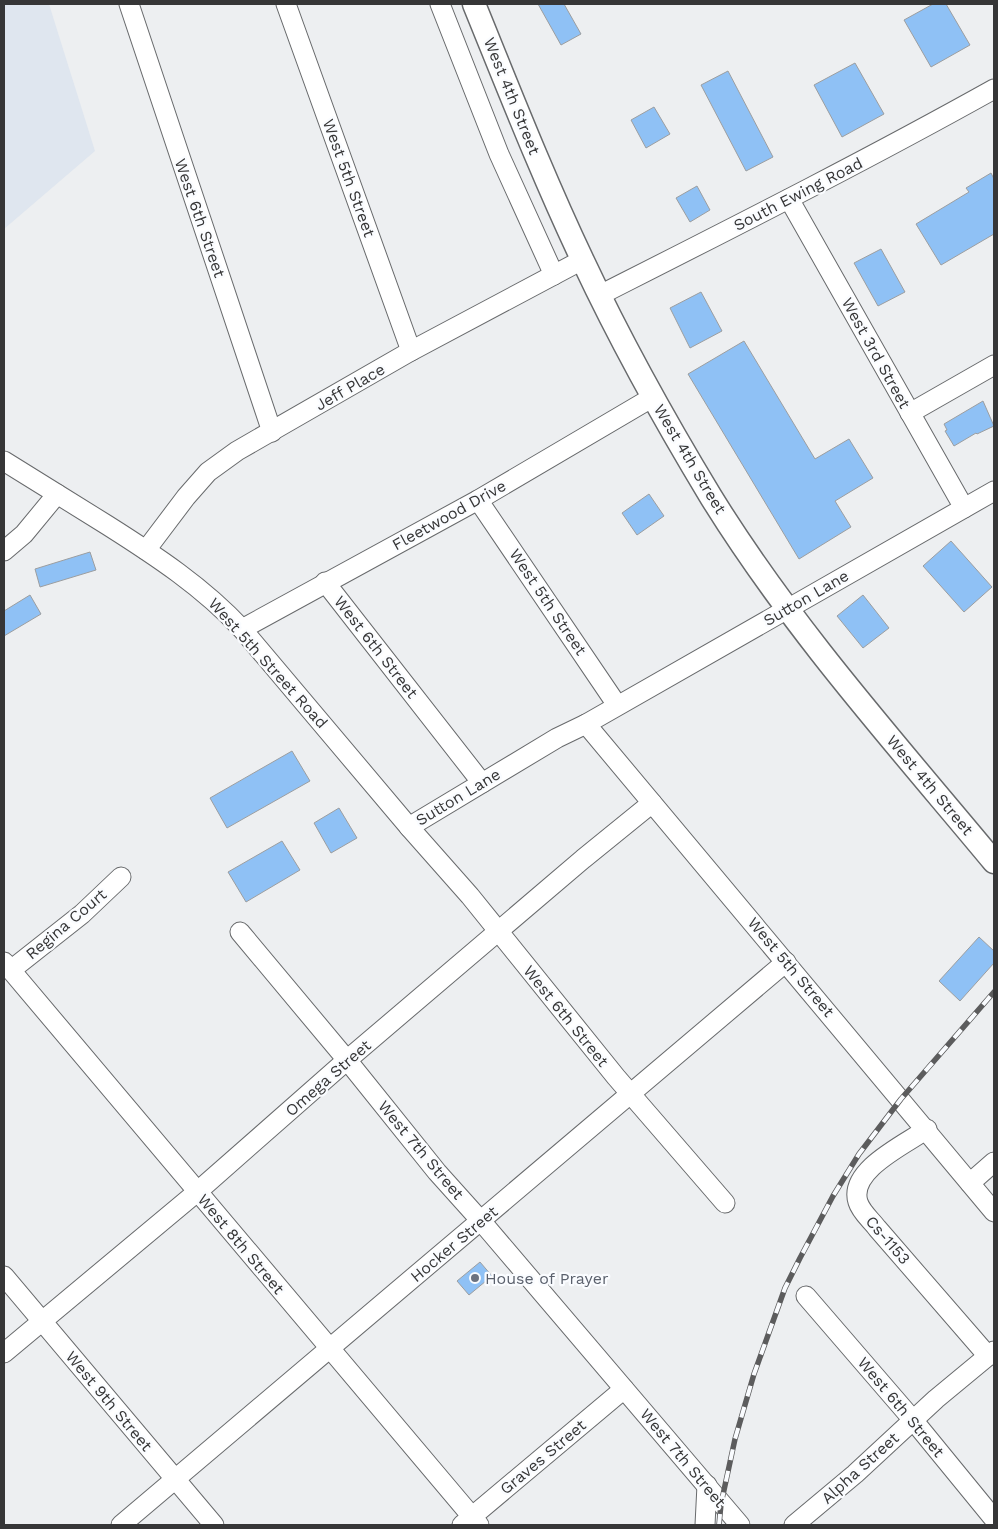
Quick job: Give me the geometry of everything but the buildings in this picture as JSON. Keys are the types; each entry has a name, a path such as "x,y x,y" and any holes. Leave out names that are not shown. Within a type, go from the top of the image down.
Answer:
{"main road":[{"name":"West 4th Street","path":"474,4 520,120 582,260 653,397 712,498 788,608 883,729 994,862"}],"street":[{"name":"West 6th Street","path":"129,4 272,432"},
{"name":"West 5th Street","path":"286,4 411,351"},
{"name":"West 4th Street","path":"440,4 500,154 554,274"},
{"name":"South Ewing Road","path":"600,295 789,199 994,89"},
{"name":"West 3rd Street","path":"789,199 964,508"},
{"name":"Jeff Place","path":"146,550 186,497 208,472 237,451 411,351 582,260"},
{"path":"910,413 994,365"},
{"name":"Fleetwood Drive","path":"242,629 478,500 653,397"},
{"name":"West 5th Street Road","path":"4,461 146,550 205,592 242,629 409,827"},
{"name":"Sutton Lane","path":"409,827 557,738 586,724 994,491"},
{"path":"4,551 24,534 57,494"},
{"name":"West 5th Street","path":"478,500 618,705"},
{"name":"West 6th Street","path":"325,582 482,783"},
{"name":"West 5th Street","path":"586,724 994,1212"},
{"name":"Omega Street","path":"4,1353 198,1192 347,1060 583,859 652,803"},
{"name":"West 6th Street","path":"409,827 470,896 616,1077 631,1092 725,1203"},
{"name":"Regina Court","path":"7,966 82,914 120,877"},
{"name":"West 7th Street","path":"240,932 437,1172 740,1525"},
{"name":"Hocker Street","path":"121,1525 786,962"},
{"name":"West 8th Street","path":"7,966 330,1348 471,1522"},
{"name":"Cs-1153","path":"926,1129 873,1165 860,1183 857,1195 858,1202 877,1228 991,1354"},
{"path":"970,1182 994,1162"},
{"name":"West 9th Street","path":"4,1276 214,1525"},
{"name":"West 6th Street","path":"806,1296 913,1420 994,1519"},
{"name":"Alpha Street","path":"794,1525 854,1474 936,1399 991,1354"},
{"name":"Graves Street","path":"471,1522 624,1389"},
{"path":"705,1525 707,1485"}],"shaded area":[{"path":"4,4 49,4 95,151 4,229"}],"railway":[{"path":"719,1525 721,1504 735,1439 754,1374 785,1288 800,1258 833,1196 859,1154 901,1099 994,992"}],"place":[{"name":"House of Prayer","path":"475,1278"}]}
